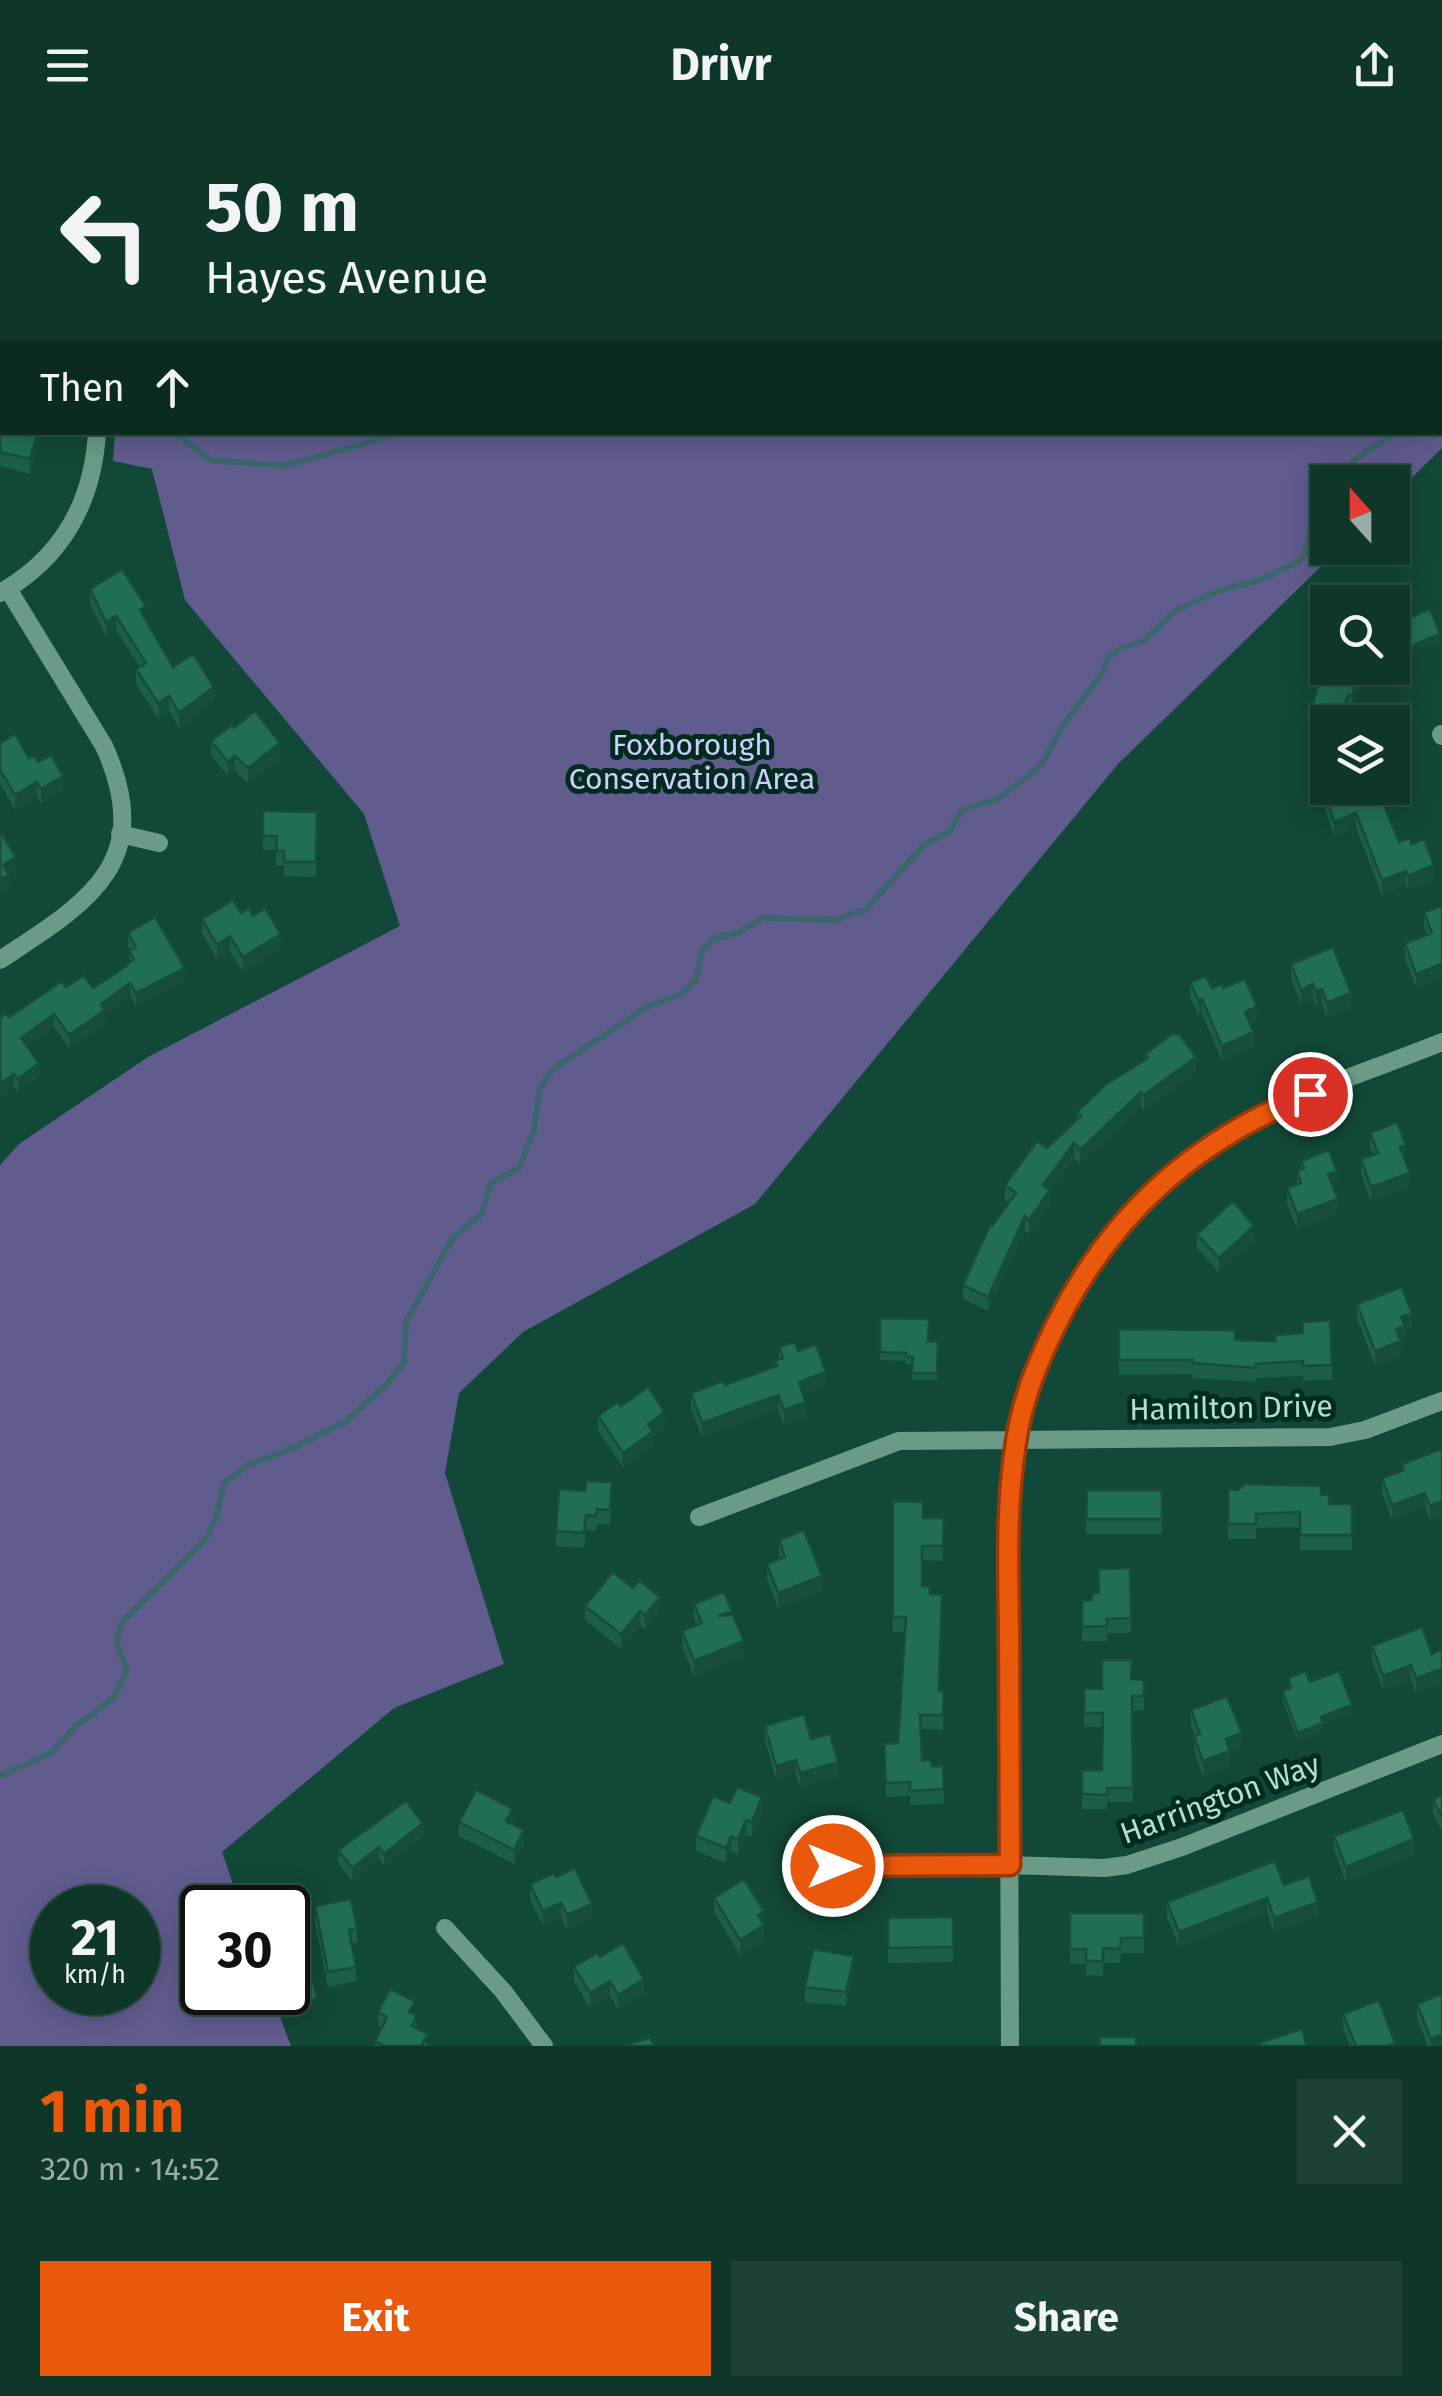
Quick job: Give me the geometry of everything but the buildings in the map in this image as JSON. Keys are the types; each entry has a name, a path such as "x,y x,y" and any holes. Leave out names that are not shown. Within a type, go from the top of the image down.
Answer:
{"street":[{"path":"0,960 83,903 110,869 120,834 120,794 104,746 4,591 33,570 69,532 89,487 97,435"},
{"path":"120,834 159,843"},
{"path":"1010,2046 1008,1504 1016,1438 1028,1388 1078,1283 1101,1248 1137,1205 1190,1158 1278,1107 1442,1042"},
{"name":"Hamilton Drive","path":"698,1518 899,1442 1330,1437 1365,1430 1442,1401"},
{"name":"Harrington Way","path":"833,1866 1104,1868 1152,1858 1442,1744"},
{"path":"444,1928 503,1992 544,2046"}],"green space":[{"name":"Foxborough Conservation Area","path":"115,435 1442,435 1442,448 1410,479 1410,465 1310,465 1310,565 1323,565 1118,764 755,1204 523,1332 459,1393 445,1473 504,1664 394,1708 222,1852 233,1885 180,1885 180,2015 279,2015 291,2046 0,2046 0,1165 19,1144 148,1057 400,926 364,814 185,600 152,469 113,461"}],"waterway":[{"path":"178,435 211,460 284,466 394,435"},
{"path":"1350,465 1392,435"},
{"path":"0,1776 51,1753 76,1726 114,1697 127,1670 116,1641 123,1621 205,1540 217,1516 224,1483 248,1465 345,1422 404,1363 406,1322 452,1239 482,1213 491,1183 519,1168 534,1130 540,1088 553,1069 647,1007 681,994 696,980 702,951 713,939 739,932 763,918 835,920 865,910 924,845 949,832 962,810 997,799 1043,762 1060,730 1102,673 1108,657 1144,641 1175,611 1298,562 1305,554 1310,532"}],"route":[{"path":"833,1866 1010,1865 1008,1504 1016,1438 1028,1388 1078,1283 1137,1205 1190,1158 1278,1107 1310,1094"}]}
